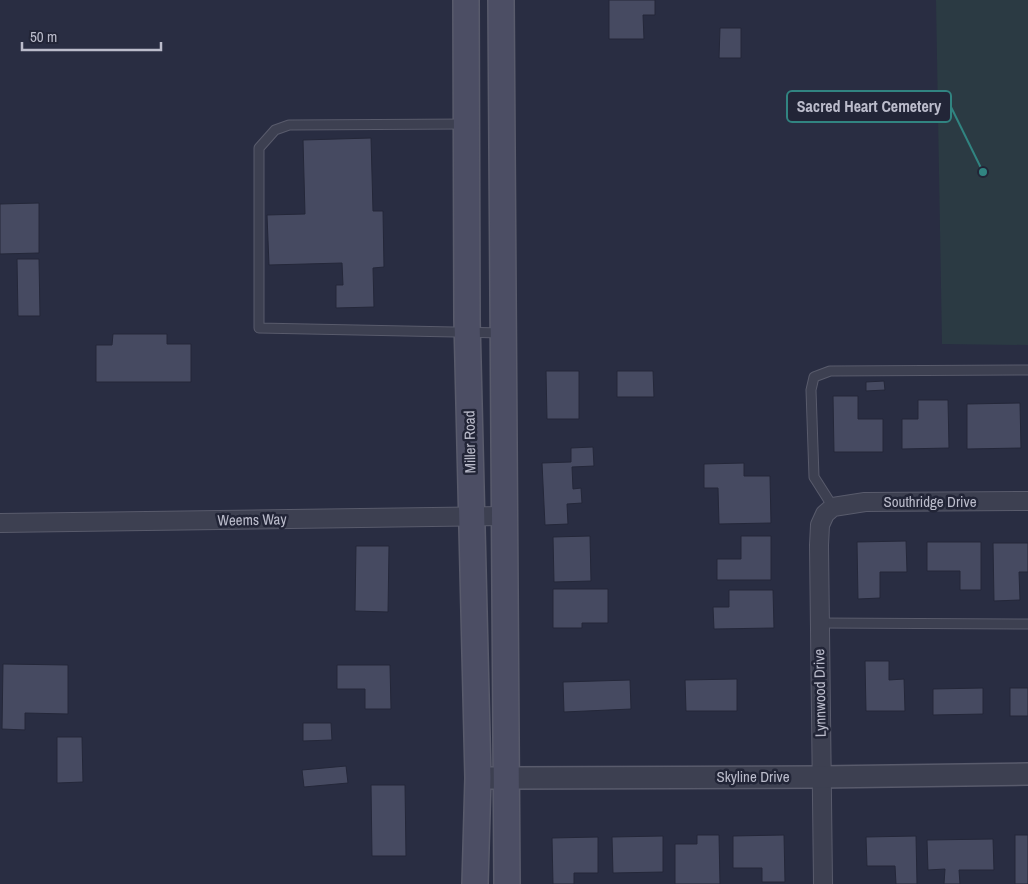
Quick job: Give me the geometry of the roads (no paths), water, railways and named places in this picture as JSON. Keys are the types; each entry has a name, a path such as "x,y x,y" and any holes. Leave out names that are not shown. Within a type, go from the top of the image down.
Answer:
{"main road":[{"name":"Miller Road","path":"466,0 467,332 478,778 475,884"},
{"path":"501,0 507,884"}],"street":[{"name":"Southridge Drive","path":"833,507 865,502 1028,501"},
{"name":"Lynnwood Drive","path":"823,884 819,545 820,525 825,514 833,507"},
{"name":"Weems Way","path":"0,524 504,516"},
{"name":"Skyline Drive","path":"478,778 1028,774"}],"lane":[{"path":"467,124 289,124 276,130 259,148 259,328 503,333"},
{"path":"833,507 814,477 811,390 814,377 830,372 1028,370"},
{"path":"820,623 1028,624"}],"place":[{"name":"Sacred Heart Cemetery","path":"983,172"}]}
